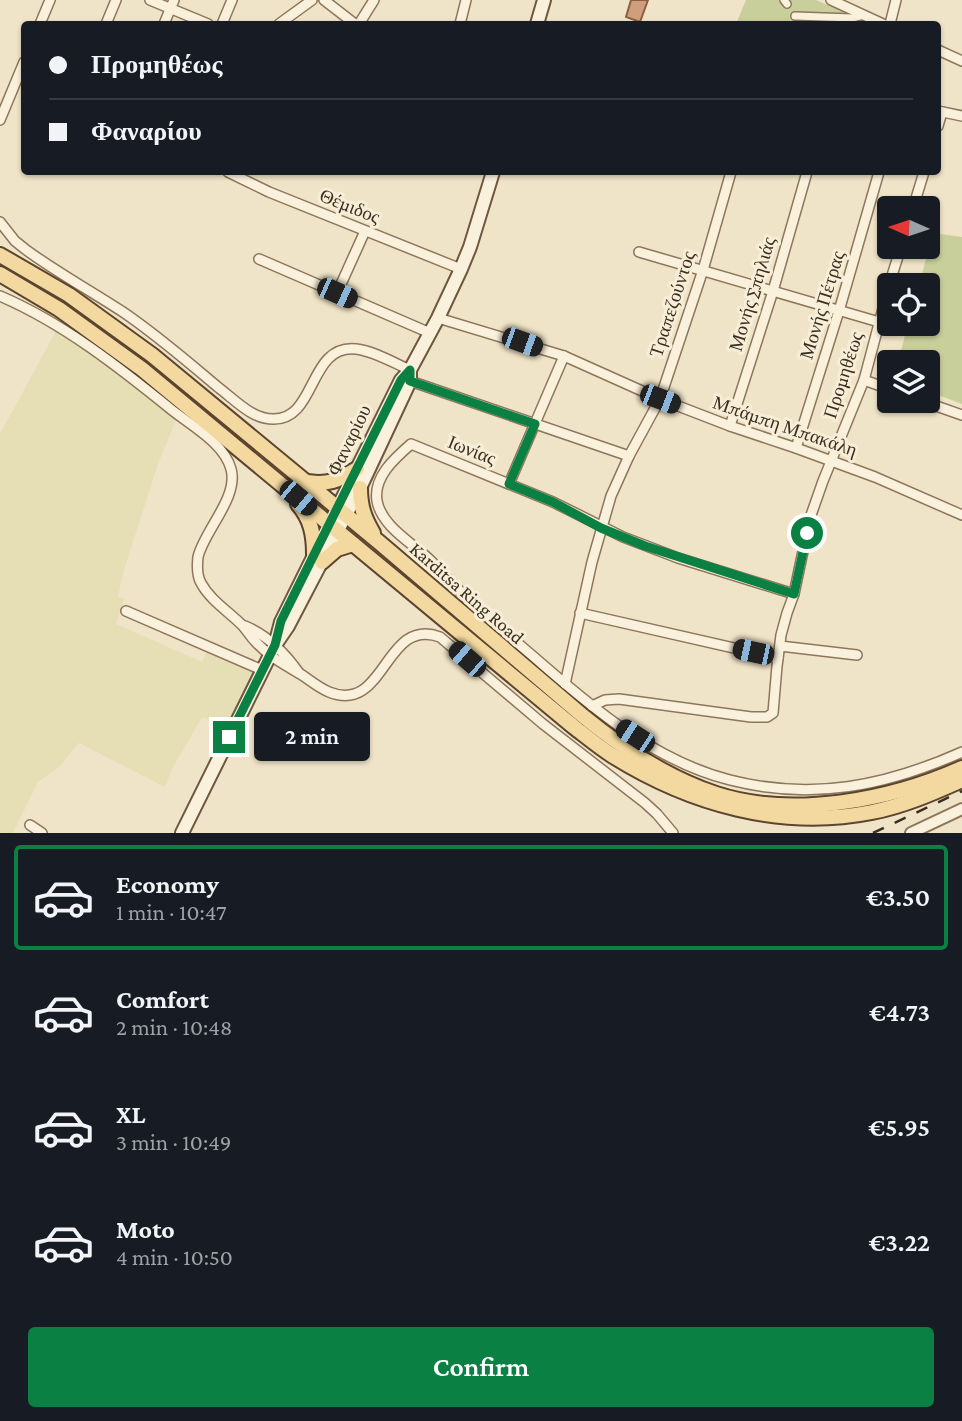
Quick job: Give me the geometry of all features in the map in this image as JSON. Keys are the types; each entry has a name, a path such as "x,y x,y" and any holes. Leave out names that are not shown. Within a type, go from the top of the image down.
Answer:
{"main road":[{"path":"538,21 544,0"},
{"name":"Φαναρίου","path":"342,512 360,488 461,268 492,175"},
{"name":"Karditsa Ring Road","path":"0,255 69,295 116,328 380,543 603,732 646,760 704,790 729,798 763,803 833,803 870,798 924,784 962,768"},
{"name":"Karditsa Ring Road","path":"0,274 59,309 114,348 592,741 648,776 715,804 765,814 800,817 846,816 872,812 907,803 962,780"},
{"name":"Φαναρίου","path":"181,833 342,512 357,469 401,380 410,376"},
{"path":"306,482 332,483 357,469"},
{"path":"360,488 363,516 380,543"},
{"path":"287,489 309,520 318,558 353,544"}],"street":[{"path":"41,21 50,0"},
{"path":"107,21 116,0"},
{"path":"150,0 173,4 203,21"},
{"path":"223,21 232,0"},
{"path":"283,21 312,0"},
{"path":"324,0 353,21"},
{"path":"359,21 374,0"},
{"path":"461,21 466,0"},
{"path":"831,0 877,21"},
{"path":"891,21 896,0"},
{"path":"165,21 173,4"},
{"path":"795,16 852,18 864,15"},
{"path":"941,51 962,61"},
{"path":"0,120 21,69"},
{"path":"941,111 962,116"},
{"name":"Θέμιδος","path":"234,175 269,192 461,268"},
{"name":"Τραπεζούντος","path":"565,684 580,613 611,496 660,399 703,270 730,175"},
{"name":"Μονής Σπηλιάς","path":"730,426 806,175"},
{"name":"Μονής Πέτρας","path":"796,448 879,175"},
{"path":"917,196 923,175"},
{"path":"0,222 25,249 151,332 234,400 264,418 286,417 296,410 327,359 343,349 361,350 410,376 535,424 629,456"},
{"path":"337,293 365,231"},
{"path":"639,252 877,321"},
{"path":"259,258 430,333"},
{"path":"0,296 73,336 141,385 223,453 231,469 232,484 200,552 197,563 200,582 209,594 244,626 260,632 273,650 287,657 300,675 328,692 353,694 372,683 395,649 405,641 419,634 437,635 543,724 645,803 673,833"},
{"name":"Μπάμπη Μπακάλη","path":"438,317 564,356 660,399 831,460 962,515"},
{"name":"Προμηθέως","path":"593,706 605,700 624,699 751,717 770,717 774,710 780,646 810,518 864,380 877,330"},
{"path":"509,484 564,356"},
{"path":"864,380 877,385"},
{"path":"940,407 962,415"},
{"name":"Ιωνίας","path":"565,684 471,602 426,556 386,521 377,502 377,488 389,465 411,444 553,502 601,528 662,552 794,594"},
{"path":"126,611 262,670"},
{"path":"580,613 778,658"},
{"path":"780,646 858,655"},
{"path":"565,684 635,736 690,766 733,781 781,789 845,788 908,774 962,752"},
{"path":"911,833 962,809"},
{"path":"30,825 42,833"}],"shaded area":[{"path":"57,329 103,359 176,420 158,464 123,573 118,597 124,599 116,624 202,662 210,643 257,663 227,727 202,717 172,769 165,787 79,743 59,767 38,782 13,833 0,833 0,434"}],"green space":[{"path":"746,0 816,0 863,21 737,21"},
{"path":"940,234 962,237 962,404 940,396 940,350 901,350 905,336 940,336 940,273 922,273 926,259 940,259"}],"building":[{"path":"631,0 648,0 640,21 626,17"}],"railway":[{"path":"873,833 962,791"}],"route":[{"path":"229,737 275,645 281,621 401,380 410,370 410,381 535,424 509,484 553,502 601,528 678,558 794,594 807,533"}]}
